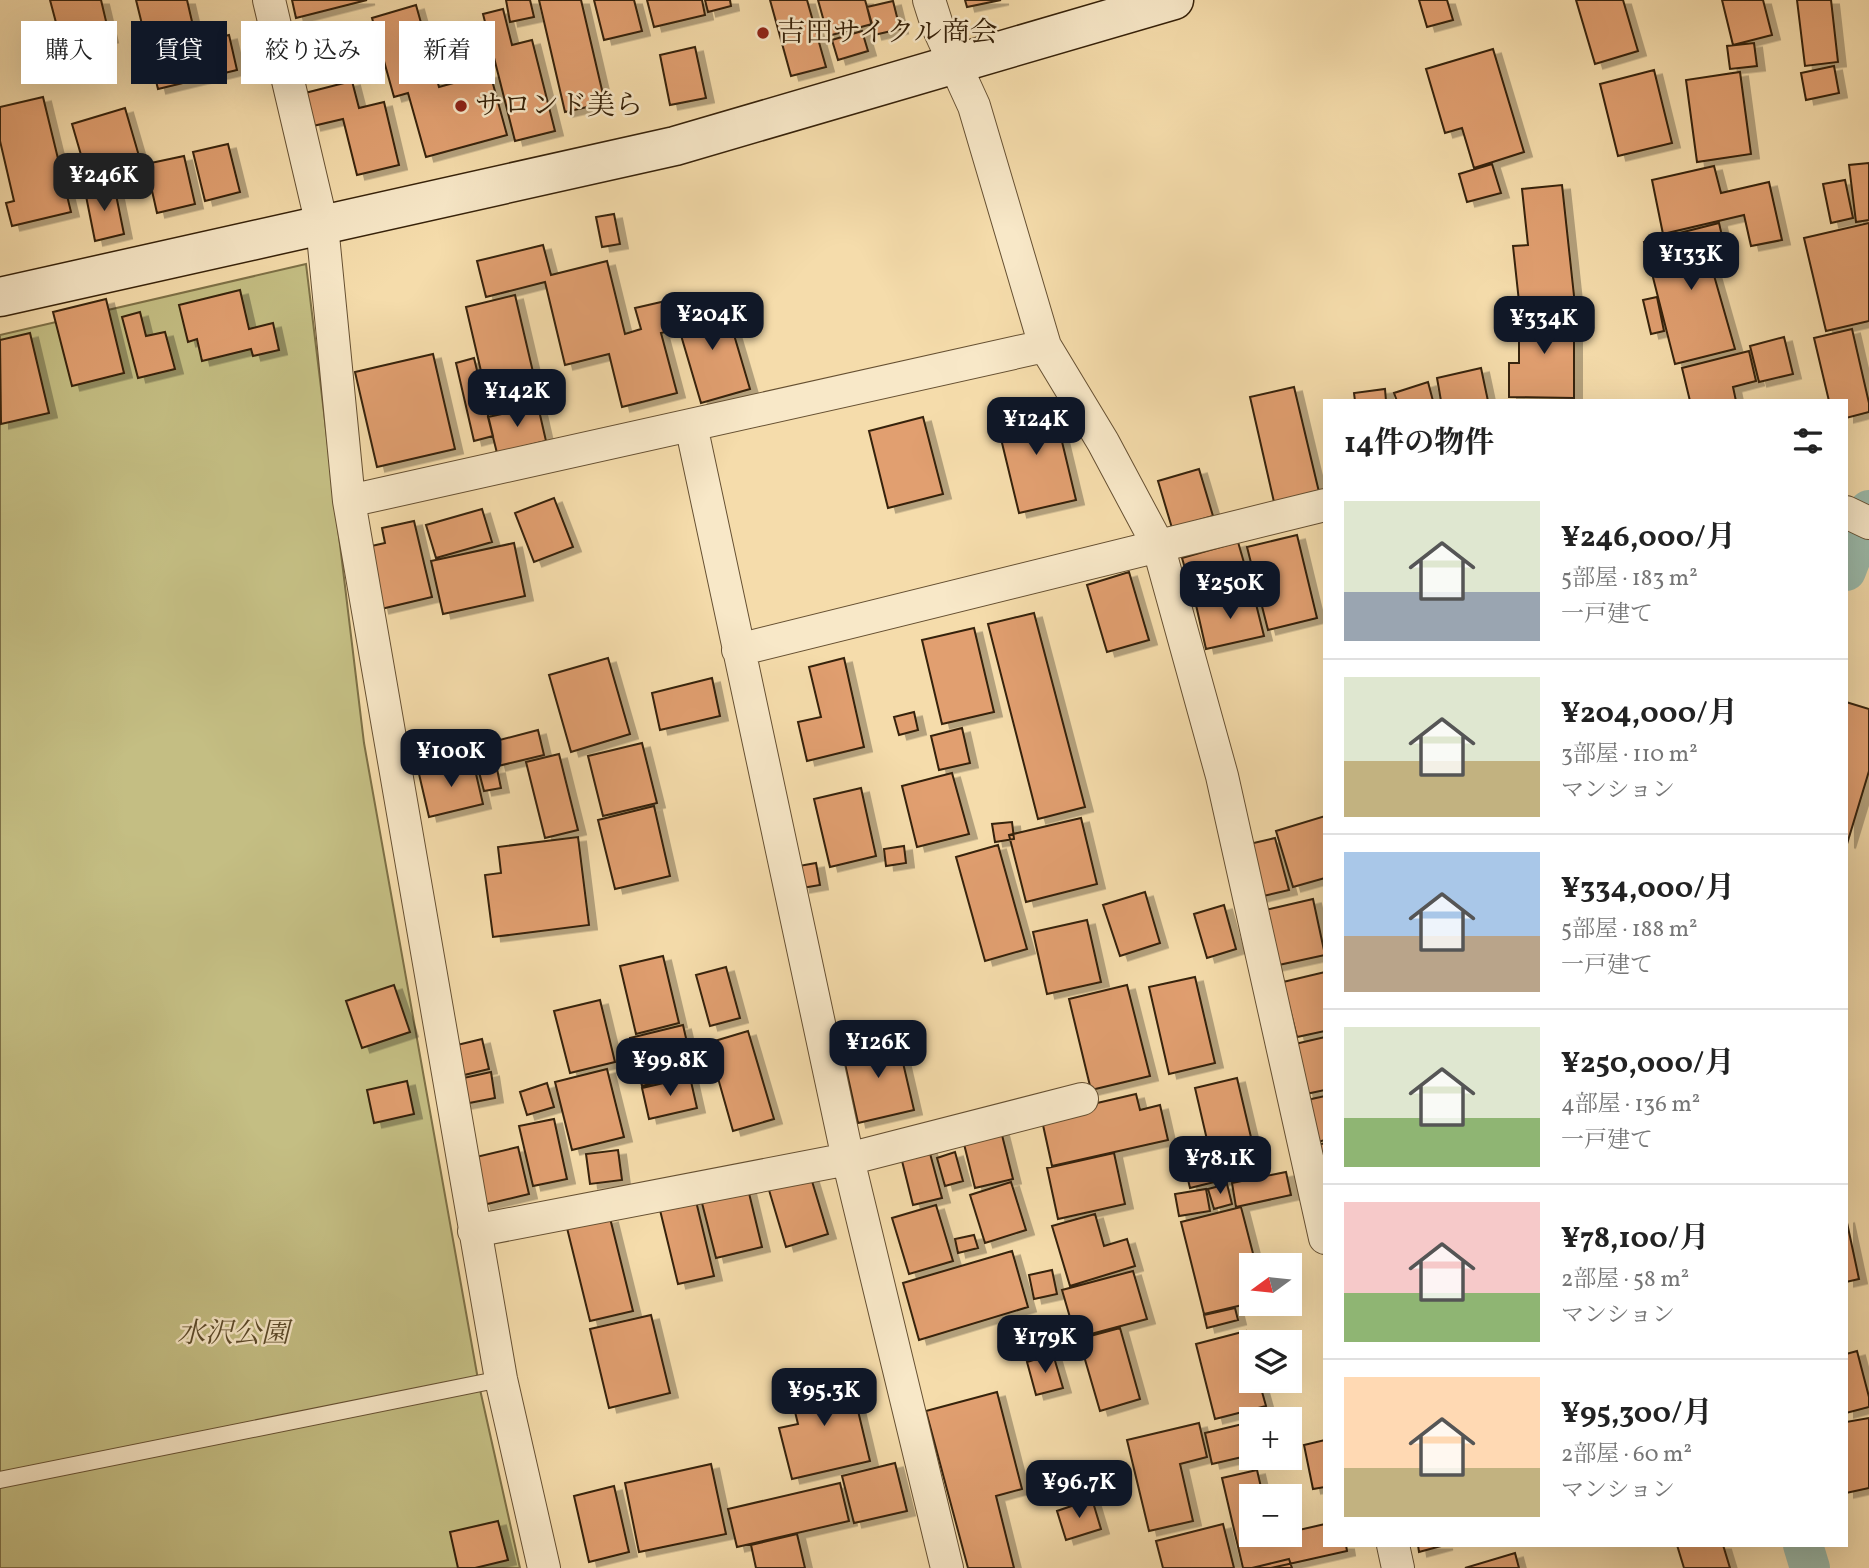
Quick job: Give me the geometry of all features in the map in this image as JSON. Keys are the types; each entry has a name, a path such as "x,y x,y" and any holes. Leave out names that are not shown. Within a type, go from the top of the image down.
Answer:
{"street":[{"path":"269,0 322,225 349,501 501,1379 544,1568"},
{"path":"929,0 937,25 974,106 1045,346 1103,443 1158,545 1222,776 1323,1229"},
{"path":"0,297 675,146 1174,0"},
{"path":"349,501 1045,346"},
{"path":"691,425 848,1159 947,1568"},
{"path":"738,650 1323,505"},
{"path":"1848,513 1869,523"},
{"path":"474,1231 848,1159 1082,1099"},
{"path":"1393,1547 1398,1568"}],"lane":[{"path":"0,1480 501,1379"}],"green space":[{"name":"水沢公園","path":"306,264 364,743 479,1385 520,1568 0,1568 0,335"}],"building":[{"path":"50,0 101,0 106,21 56,21"},
{"path":"136,0 187,0 192,21 141,21"},
{"path":"292,0 367,0 296,18"},
{"path":"506,0 530,0 534,17 510,22"},
{"path":"539,0 581,0 605,103 565,112"},
{"path":"594,0 634,0 642,31 604,40"},
{"path":"647,0 702,0 705,15 654,27"},
{"path":"705,0 730,0 731,6 708,12"},
{"path":"770,0 807,0 826,67 791,76"},
{"path":"818,0 865,0 872,24 828,36"},
{"path":"965,0 1001,0 967,7"},
{"path":"1419,0 1447,0 1453,20 1427,27"},
{"path":"1576,0 1623,0 1638,51 1595,64"},
{"path":"1722,0 1763,0 1772,35 1733,45"},
{"path":"1797,0 1831,0 1838,62 1805,66"},
{"path":"893,1 900,29 874,35 867,7"},
{"path":"416,5 420,21 399,21 399,84 438,84 439,87 450,84 493,84 507,135 426,157 408,93 394,97 385,65 385,21 373,21 372,18"},
{"path":"503,9 512,45 532,40 555,131 515,141 495,62 495,21 485,21 483,14"},
{"path":"862,31 868,51 838,60 832,40"},
{"path":"229,35 237,70 227,72 227,36"},
{"path":"1754,43 1757,66 1730,69 1727,46"},
{"path":"695,47 706,98 670,105 660,55"},
{"path":"1493,49 1524,152 1474,168 1462,128 1445,133 1426,69"},
{"path":"1834,66 1839,93 1806,100 1801,73"},
{"path":"1654,70 1672,143 1618,156 1600,84"},
{"path":"1740,72 1751,154 1697,162 1686,80"},
{"path":"157,84 179,84 158,89"},
{"path":"340,84 353,84 359,108 384,102 399,165 357,175 343,119 313,126 305,93"},
{"path":"43,97 71,212 12,226 6,203 14,201 0,141 0,107"},
{"path":"125,108 139,156 86,172 72,124"},
{"path":"228,144 240,192 205,201 193,152"},
{"path":"184,156 195,204 157,213 146,164"},
{"path":"1869,163 1869,220 1856,222 1849,165"},
{"path":"1492,164 1501,193 1467,202 1459,174"},
{"path":"1714,166 1721,193 1769,182 1782,240 1751,246 1744,215 1663,234 1652,180"},
{"path":"1845,180 1853,218 1831,223 1823,184"},
{"path":"114,185 124,234 95,241 85,191"},
{"path":"1562,185 1575,305 1520,311 1513,246 1528,245 1522,189"},
{"path":"614,214 620,244 602,247 596,217"},
{"path":"1719,223 1726,253 1709,258 1735,349 1675,364 1644,242"},
{"path":"1869,223 1869,321 1826,331 1804,238"},
{"path":"543,245 551,275 607,261 625,334 641,329 635,308 670,300 677,329 661,333 677,393 622,407 609,354 565,365 545,282 486,297 477,261"},
{"path":"240,290 249,329 273,323 279,350 253,356 251,349 202,361 197,339 188,342 179,305"},
{"path":"515,295 540,402 491,414 466,307"},
{"path":"1657,297 1664,331 1651,334 1643,300"},
{"path":"106,299 124,373 72,386 53,312"},
{"path":"724,301 750,389 701,403 675,315"},
{"path":"1519,311 1574,311 1574,398 1509,397 1509,363 1519,363"},
{"path":"140,312 146,336 165,332 175,369 138,378 122,317"},
{"path":"1852,329 1869,412 1848,417 1848,399 1829,399 1814,338"},
{"path":"30,333 49,413 1,424 0,340"},
{"path":"1784,337 1793,374 1759,382 1750,346"},
{"path":"1749,351 1756,381 1733,387 1736,399 1690,399 1682,368"},
{"path":"433,354 455,449 377,467 355,372"},
{"path":"474,358 493,436 474,441 456,363"},
{"path":"1481,368 1488,399 1441,399 1437,378"},
{"path":"1428,382 1432,399 1396,399 1394,393"},
{"path":"1294,387 1319,492 1274,502 1250,397"},
{"path":"1385,389 1386,399 1355,399 1354,393"},
{"path":"1052,400 1076,500 1019,513 995,414"},
{"path":"538,406 546,441 497,453 488,417"},
{"path":"923,417 943,494 888,508 869,431"},
{"path":"1199,469 1213,516 1172,528 1158,481"},
{"path":"554,498 573,547 534,562 515,513"},
{"path":"482,509 492,542 436,558 426,525"},
{"path":"414,521 432,597 381,609 367,547 385,543 382,528"},
{"path":"1297,535 1317,618 1268,630 1247,547"},
{"path":"1238,542 1247,573 1191,589 1182,558"},
{"path":"514,543 525,596 443,614 431,561"},
{"path":"1129,572 1149,640 1107,652 1087,585"},
{"path":"1253,592 1264,636 1206,649 1196,605"},
{"path":"1034,613 1085,807 1038,819 988,624"},
{"path":"974,628 994,712 942,724 922,640"},
{"path":"608,658 630,734 571,752 549,675"},
{"path":"844,658 864,747 807,761 798,722 821,717 809,667"},
{"path":"712,678 720,716 660,730 652,693"},
{"path":"1848,703 1869,709 1869,771 1848,841"},
{"path":"914,712 918,730 899,735 894,717"},
{"path":"962,728 970,763 939,770 931,736"},
{"path":"538,730 544,755 498,766 492,742"},
{"path":"642,743 657,803 603,816 588,756"},
{"path":"559,754 578,830 545,838 526,762"},
{"path":"473,761 483,804 429,817 419,774"},
{"path":"497,769 501,788 484,791 479,772"},
{"path":"952,773 969,834 917,847 902,786"},
{"path":"861,788 876,856 830,867 814,799"},
{"path":"654,806 670,876 615,889 598,820"},
{"path":"1323,817 1323,879 1293,887 1276,831"},
{"path":"1081,818 1097,884 1026,902 1009,835"},
{"path":"1012,822 1014,839 995,842 992,824"},
{"path":"578,837 589,925 493,937 485,875 501,873 498,847"},
{"path":"1275,838 1289,890 1259,897 1245,845"},
{"path":"998,845 1027,949 985,961 956,857"},
{"path":"904,846 906,863 886,866 884,849"},
{"path":"816,863 820,885 802,888 799,866"},
{"path":"1145,892 1160,943 1120,956 1103,905"},
{"path":"1313,899 1323,955 1274,966 1261,911"},
{"path":"1224,905 1236,949 1207,958 1194,914"},
{"path":"1087,920 1101,982 1047,994 1033,932"},
{"path":"663,956 679,1023 636,1034 620,966"},
{"path":"726,967 740,1018 710,1026 696,975"},
{"path":"1323,972 1323,1031 1297,1037 1283,982"},
{"path":"1195,977 1215,1063 1169,1074 1149,987"},
{"path":"394,985 410,1032 362,1048 346,1001"},
{"path":"1127,985 1150,1076 1091,1090 1069,999"},
{"path":"600,1000 615,1062 570,1073 554,1011"},
{"path":"683,1025 694,1073 642,1086 630,1038"},
{"path":"748,1031 774,1119 733,1131 708,1043"},
{"path":"897,1037 914,1110 858,1123 842,1050"},
{"path":"1323,1037 1323,1090 1306,1094 1295,1044"},
{"path":"482,1039 489,1069 460,1076 453,1046"},
{"path":"607,1069 624,1137 572,1150 555,1082"},
{"path":"491,1072 495,1098 464,1104 459,1079"},
{"path":"690,1077 697,1108 649,1119 642,1088"},
{"path":"1237,1078 1259,1171 1190,1188 1181,1150 1208,1144 1195,1088"},
{"path":"407,1081 414,1114 374,1123 367,1090"},
{"path":"547,1083 554,1107 527,1115 520,1092"},
{"path":"1136,1094 1140,1110 1160,1105 1168,1140 1052,1166 1041,1116"},
{"path":"1323,1096 1323,1141 1318,1142 1307,1100"},
{"path":"554,1119 567,1179 533,1186 519,1126"},
{"path":"1000,1127 1013,1179 975,1188 962,1136"},
{"path":"1323,1144 1323,1169 1317,1145"},
{"path":"928,1146 942,1198 913,1205 900,1153"},
{"path":"518,1147 529,1194 483,1205 472,1158"},
{"path":"618,1150 622,1180 590,1184 586,1154"},
{"path":"955,1152 963,1181 945,1186 937,1158"},
{"path":"1114,1153 1125,1204 1058,1219 1047,1168"},
{"path":"808,1168 828,1234 786,1247 766,1180"},
{"path":"1286,1172 1291,1195 1236,1207 1232,1183"},
{"path":"1011,1182 1026,1230 985,1243 970,1195"},
{"path":"1227,1184 1232,1204 1214,1209 1208,1189"},
{"path":"748,1189 762,1247 716,1258 701,1199"},
{"path":"1206,1189 1210,1211 1179,1216 1175,1194"},
{"path":"695,1197 714,1276 678,1284 659,1206"},
{"path":"936,1205 953,1261 909,1274 892,1218"},
{"path":"1241,1207 1253,1253 1239,1253 1239,1306 1204,1314 1181,1222"},
{"path":"1095,1214 1104,1246 1127,1239 1135,1266 1070,1286 1052,1226"},
{"path":"610,1218 633,1311 590,1321 567,1228"},
{"path":"1848,1227 1859,1279 1848,1282"},
{"path":"974,1235 978,1248 958,1253 955,1239"},
{"path":"1012,1251 1028,1307 919,1340 903,1283"},
{"path":"1052,1270 1057,1294 1034,1299 1029,1275"},
{"path":"1133,1271 1147,1319 1076,1338 1062,1290"},
{"path":"1235,1308 1238,1320 1207,1328 1204,1315"},
{"path":"651,1315 670,1393 609,1408 590,1329"},
{"path":"1120,1328 1140,1399 1100,1411 1079,1339"},
{"path":"1239,1333 1239,1393 1262,1393 1266,1406 1239,1407 1239,1413 1215,1419 1196,1344"},
{"path":"1857,1351 1869,1407 1848,1412 1848,1353"},
{"path":"1053,1354 1063,1388 1036,1395 1027,1362"},
{"path":"849,1373 870,1461 792,1479 779,1428 798,1424 789,1387"},
{"path":"997,1392 1022,1489 996,1496 1014,1568 968,1568 926,1411"},
{"path":"1869,1418 1869,1488 1848,1493 1848,1422"},
{"path":"1199,1423 1207,1457 1180,1464 1193,1521 1149,1531 1127,1440"},
{"path":"1239,1425 1239,1458 1212,1464 1205,1433"},
{"path":"1323,1440 1323,1487 1313,1489 1304,1445"},
{"path":"895,1463 907,1511 854,1523 842,1476"},
{"path":"711,1464 726,1534 639,1552 625,1483"},
{"path":"1257,1470 1260,1484 1239,1484 1239,1547 1302,1547 1302,1529 1323,1524 1323,1547 1346,1547 1347,1551 1271,1568 1243,1568 1222,1478"},
{"path":"840,1483 849,1521 737,1547 728,1509"},
{"path":"614,1486 629,1552 589,1562 574,1496"},
{"path":"1092,1499 1101,1529 1066,1540 1057,1511"},
{"path":"498,1521 508,1560 475,1568 458,1568 450,1532"},
{"path":"1223,1524 1234,1568 1163,1568 1156,1541"},
{"path":"797,1534 805,1568 756,1568 751,1545"},
{"path":"1418,1547 1438,1547 1419,1552"},
{"path":"1678,1547 1724,1547 1730,1568 1684,1568"},
{"path":"1515,1553 1519,1568 1465,1568"},
{"path":"1289,1559 1292,1568 1252,1568"}],"waterway":[{"path":"1848,566 1869,510"},
{"path":"1804,1547 1810,1568"}],"place":[{"name":"吉田サイクル商会","path":"763,33"},
{"name":"サロンド美ら","path":"461,106"}]}
